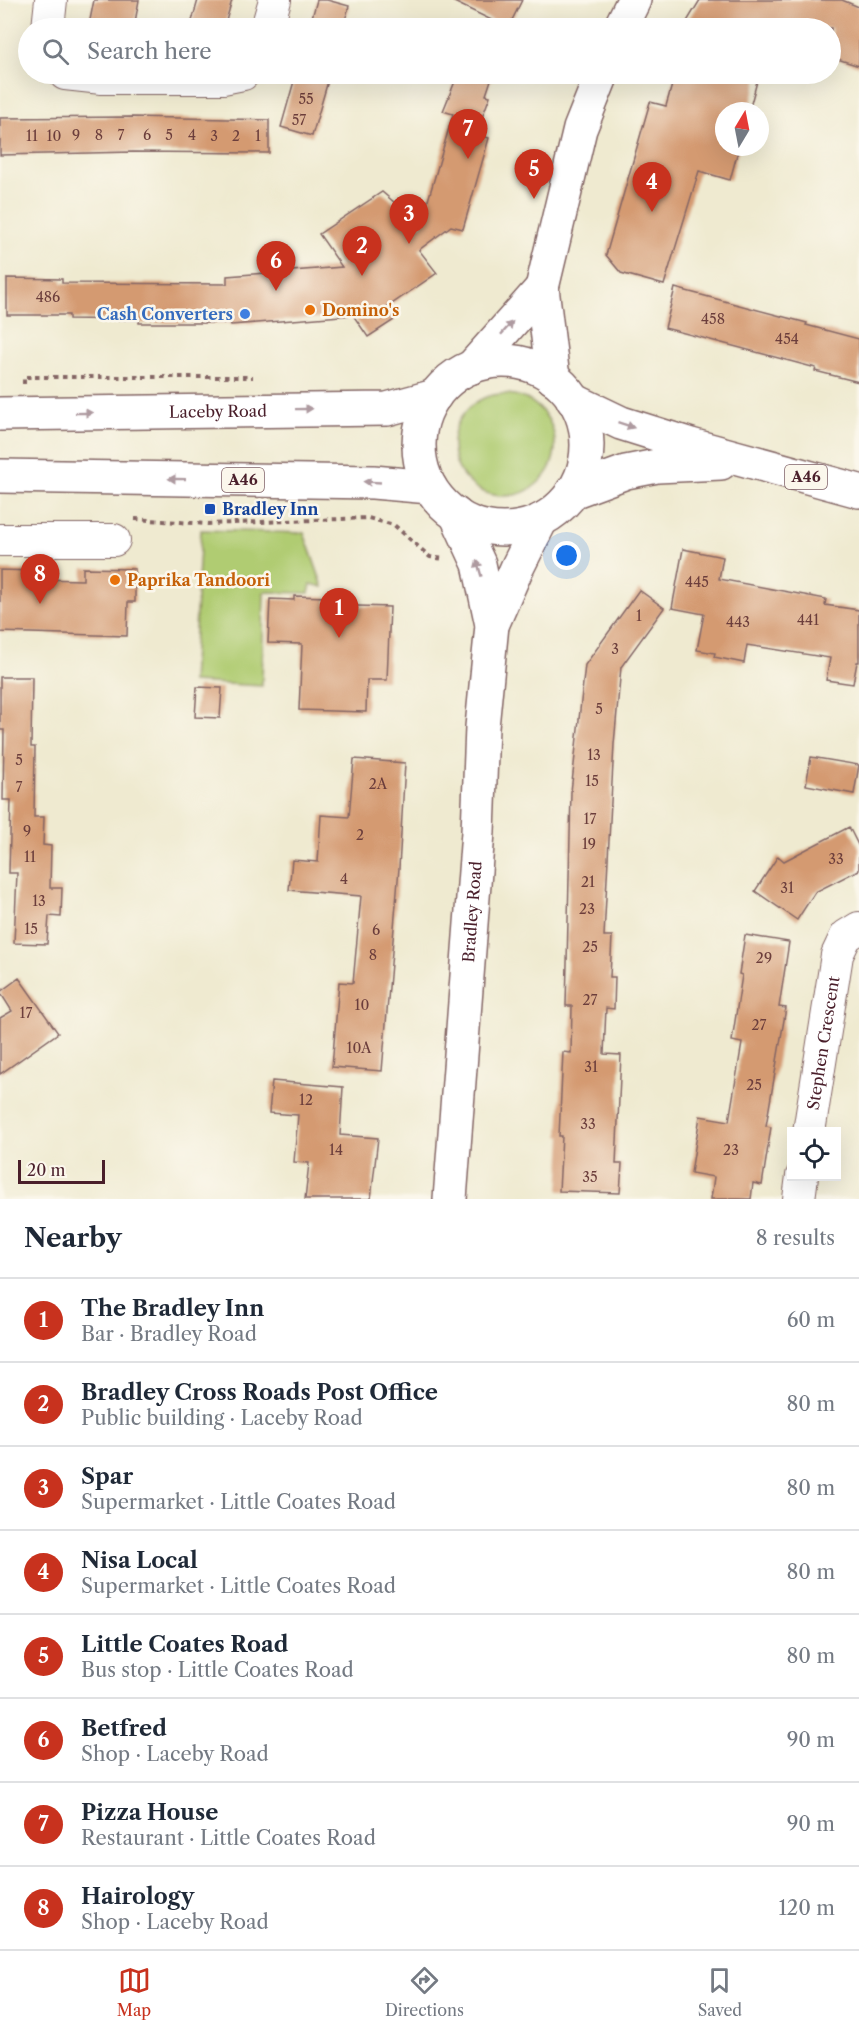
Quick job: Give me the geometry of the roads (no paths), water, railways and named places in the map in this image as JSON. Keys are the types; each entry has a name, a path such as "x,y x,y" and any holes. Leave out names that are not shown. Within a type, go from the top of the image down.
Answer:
{"main road":[{"path":"625,18 634,0"},
{"path":"563,389 542,288 580,129 598,84"},
{"path":"472,367 542,288"},
{"name":"A46","path":"563,389 582,417 586,456 581,475 572,492 558,508 541,520 520,527 499,529 469,522 446,507 430,487 424,474 419,443 426,411 435,396 451,379 472,367 505,361 538,369 563,389 621,423 859,491"},
{"name":"Laceby Road","path":"0,414 387,409 435,396"},
{"name":"A46","path":"572,492 626,472 657,466 753,462"},
{"name":"A46","path":"0,476 373,482 430,487"},
{"name":"Bradley Road","path":"450,1199 477,844 482,727 492,625 479,564 456,514"},
{"name":"Bradley Road","path":"492,625 541,520"}],"street":[{"path":"270,18 275,0"},
{"path":"0,540 114,540"},
{"name":"Stephen Crescent","path":"810,1127 837,955 846,936 859,928"},
{"path":"799,1199 801,1181"}],"place":[{"name":"Pizza House","path":"468,159"},
{"name":"Little Coates Road","path":"534,199"},
{"name":"Nisa Local","path":"652,212"},
{"name":"Spar","path":"409,244"},
{"name":"Bradley Cross Roads Post Office","path":"362,276"},
{"name":"Betfred","path":"276,291"},
{"name":"Domino's","path":"310,310"},
{"name":"Cash Converters","path":"245,314"},
{"name":"Bradley Inn","path":"210,509"},
{"name":"Paprika Tandoori","path":"115,580"},
{"name":"Hairology","path":"40,604"},
{"name":"The Bradley Inn","path":"339,638"}]}
